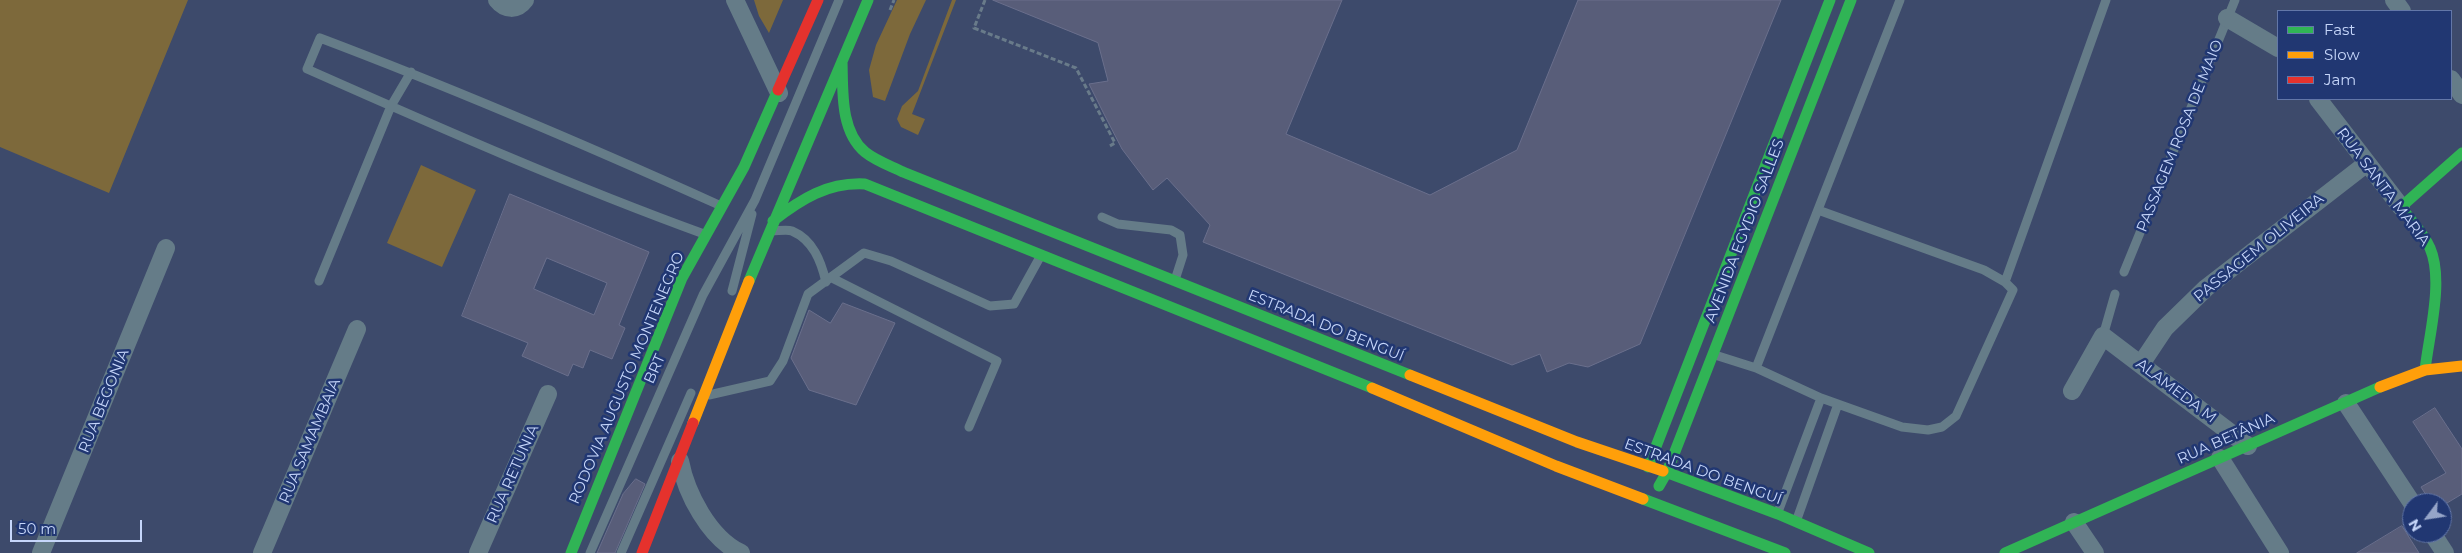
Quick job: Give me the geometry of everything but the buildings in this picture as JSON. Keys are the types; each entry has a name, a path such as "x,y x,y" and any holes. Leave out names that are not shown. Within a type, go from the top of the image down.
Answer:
{"street":[{"path":"497,0 506,8 518,7 525,0"},
{"path":"735,0 778,93"},
{"name":"RODOVIA AUGUSTO MONTENEGRO","path":"571,553 682,278 744,167 818,0"},
{"path":"642,553 771,226 868,0"},
{"name":"AVENIDA EGYDIO SALLES","path":"1648,467 1830,0"},
{"name":"AVENIDA EGYDIO SALLES","path":"1667,472 1851,0"},
{"path":"2228,18 2277,47"},
{"name":"ESTRADA DO BENGUÍ","path":"842,61 846,116 850,131 859,146 876,159 903,172 1175,281 1381,378 1556,466 1785,553"},
{"path":"2452,80 2462,95"},
{"name":"RUA SANTA MARIA","path":"2319,100 2430,248 2434,262 2435,283 2425,370"},
{"path":"849,157 859,146"},
{"path":"2401,207 2462,153"},
{"name":"PASSAGEM OLIVEIRA","path":"2141,364 2165,328 2206,288 2366,164"},
{"name":"ESTRADA DO BENGUÍ","path":"771,226 817,191 846,177 1041,254 1381,378 1667,472 1778,514 1869,553"},
{"name":"RUA BEGONIA","path":"41,553 166,248"},
{"name":"RUA SAMAMBAIA","path":"262,553 357,329"},
{"path":"2072,391 2103,336"},
{"name":"ALAMEDA M","path":"2103,336 2248,446"},
{"name":"RUA BETÂNIA","path":"2005,553 2384,385 2425,370 2462,366"},
{"name":"RUA RETUNIA","path":"478,553 548,394"},
{"path":"2346,403 2405,493"},
{"path":"679,458 683,479 691,499 728,545 739,552"},
{"path":"2220,458 2280,553"},
{"path":"1556,466 1586,464"},
{"path":"1645,484 1658,487 1667,472"},
{"path":"2074,522 2095,553"}],"lane":[{"name":"BRT","path":"590,553 703,295 756,200 839,0"},
{"path":"1756,368 1900,0"},
{"path":"2005,282 2106,0"},
{"name":"PASSAGEM ROSA DE MAIO","path":"2124,272 2235,0"},
{"path":"705,235 565,181 307,69 320,38 411,72 588,146 722,206"},
{"path":"319,281 391,106 411,72"},
{"name":"BRT","path":"727,310 756,200"},
{"path":"1714,354 1756,368 1821,398 1902,427 1928,430 1942,427 1956,416 2012,290 2005,282 1984,270 1818,210"},
{"path":"1102,217 1118,224 1171,230 1180,235 1183,256 1175,281"},
{"path":"771,226 791,231 811,245 822,263 829,280 997,361 969,427"},
{"path":"704,396 770,381 783,361 808,294 864,253 891,261 990,306 1014,304 1041,254"},
{"path":"2103,336 2115,294"},
{"path":"621,553 694,386"},
{"path":"1778,514 1821,398"},
{"path":"1796,523 1838,404"}],"path":[{"path":"985,0 974,28 1076,68 1114,143 1108,147"}],"shaded area":[{"path":"0,0 188,0 109,193 0,147"},
{"path":"754,0 783,0 769,33 759,16"},
{"path":"897,0 926,0 910,34 885,101 873,97 869,70 876,45"},
{"path":"952,0 956,0 912,114 925,119 918,135 901,127 897,119 902,106 918,91"},
{"path":"421,165 476,190 442,267 387,243"}],"traffic: fast":[{"path":"749,281 868,0"},
{"path":"1648,467 1830,0"},
{"path":"1659,486 1667,472 1851,0"},
{"path":"842,61 844,110 847,122 857,143 874,158 903,172 1410,375"},
{"path":"571,553 682,278 744,167 778,90"},
{"path":"2425,370 2436,291 2434,261 2424,237 2401,207 2462,153"},
{"path":"773,221 816,193 839,186 865,184 1372,388"},
{"path":"2005,553 2380,387"},
{"path":"1663,471 1778,514 1869,553"},
{"path":"1643,499 1785,553"}],"traffic: slow":[{"path":"693,423 749,281"},
{"path":"2380,387 2425,370 2462,366"},
{"path":"1410,375 1577,442 1663,471"},
{"path":"1372,388 1556,466 1643,499"}],"traffic: jam":[{"path":"778,90 818,0"},
{"path":"642,553 693,423"}]}
